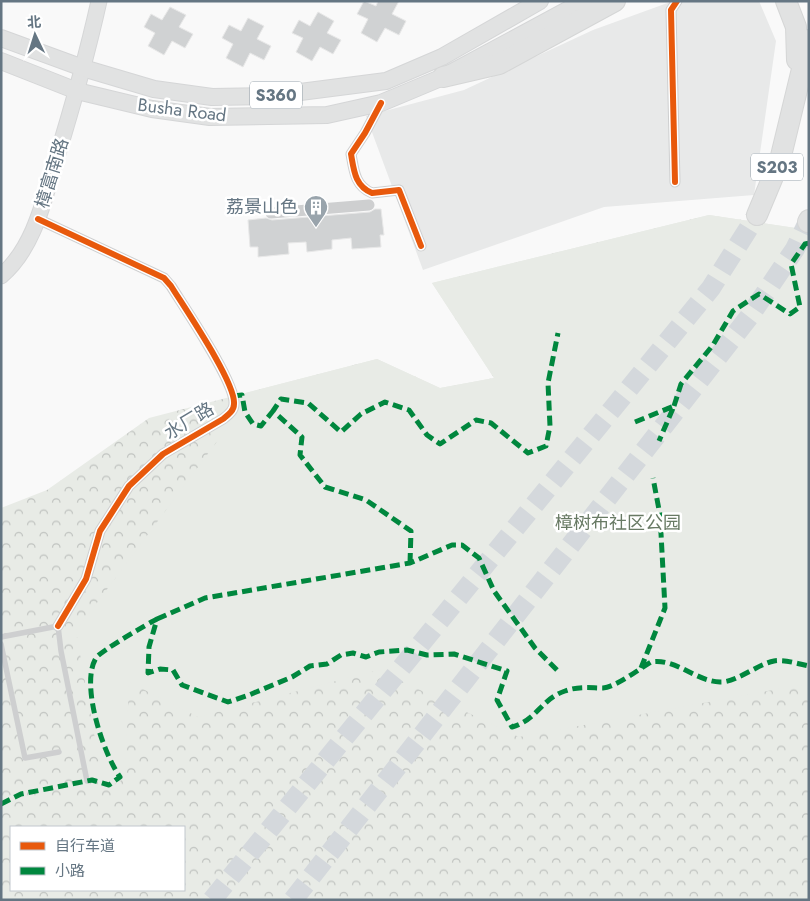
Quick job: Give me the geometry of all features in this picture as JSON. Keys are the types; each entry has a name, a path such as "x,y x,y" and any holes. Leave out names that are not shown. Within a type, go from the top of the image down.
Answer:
{"highway":[{"path":"443,77 498,64 616,1"},
{"path":"786,1 796,27 797,41 792,117"},
{"name":"S203","path":"757,215 780,160 792,117 809,40"}],"main road":[{"name":"Busha Road","path":"1,38 83,68 154,89 212,97 269,96 386,81 442,58 540,1"},
{"name":"Busha Road","path":"1,61 77,91 152,109 210,117 327,115 381,103 443,77 584,1"},
{"path":"152,109 154,89"}],"street":[{"name":"樟富南路","path":"1,276 14,264 38,219 77,91 99,1"},
{"path":"675,182 671,10 677,1"},
{"path":"381,103 366,133 351,154 355,177 360,186 372,194 399,190 421,246"},
{"path":"271,213 369,205"},
{"name":"水厂路","path":"38,219 164,278 176,294 229,384 234,404 232,412 163,454 129,486 100,531 86,580 58,626"}],"lane":[{"path":"1,637 58,626 61,651 88,781"},
{"path":"1,644 24,758 59,752"}],"shaded area":[{"path":"673,1 759,1 776,41 754,195 604,207 423,270 366,116 464,90 593,30"}],"green space":[{"path":"709,215 809,230 809,900 1,900 1,508 47,490 149,418 377,359 440,388 494,378 432,283"},
{"name":"樟树布社区公园","path":"709,215 809,230 809,689 800,685 519,737 378,670 198,717 129,682 125,778 104,790 76,631 236,416 238,395 377,359 440,388 494,378 432,283"}],"building":[{"path":"364,1 376,6 378,1 399,1 392,14 406,21 399,35 385,28 377,42 361,33 368,19 357,14"},
{"path":"170,7 186,15 179,27 193,34 185,48 172,41 164,55 148,46 155,33 144,27 151,14 162,20"},
{"path":"318,12 334,21 327,33 341,40 333,54 320,47 312,61 296,52 303,38 292,33 299,20 310,26"},
{"path":"248,18 264,26 257,39 271,46 264,60 250,53 243,67 226,58 233,44 222,38 229,25 241,31"},
{"name":"荔景山色","path":"375,209 381,209 384,235 380,235 381,247 352,249 351,238 332,240 332,249 307,252 306,242 288,243 289,254 258,257 258,247 250,247 248,220 266,218 272,220 370,212"}],"tunnel":[{"path":"212,900 711,288 757,215"},
{"path":"293,900 749,317 795,249 808,222"}],"marked path":[{"path":"674,406 681,384 713,345 733,311 759,294 790,314 800,307 791,264 805,244 809,243"},
{"path":"410,563 411,531 366,500 325,487 300,455 302,437 273,411 281,399 308,403 341,432 361,414 385,402 409,410 427,435 440,444 476,420 491,423 528,453 546,446 550,426 548,383 558,333"},
{"path":"233,396 242,395 245,412 253,424 261,426 273,411"},
{"path":"635,422 674,406 659,441"},
{"path":"641,668 665,608 660,515 653,478"},
{"path":"157,619 205,598 410,563 452,545 462,545 479,558 494,591 535,648 558,671"},
{"path":"1,804 21,794 92,780 109,785 120,777 107,752 96,718 92,701 92,670 99,655 157,619 149,647 148,673 160,669 173,670 182,685 228,702 292,677 310,666 327,664 341,655 353,653 366,657 379,652 407,650 427,655 454,654 507,671 497,700 512,727 527,720 550,699 565,691 575,688 608,687 651,662 669,663 702,678 720,682 733,680 774,661 787,661 809,666"}],"cycle path":[{"path":"675,182 671,10 677,1"},
{"path":"381,103 351,154 354,172 362,186 372,193 399,190 421,246"},
{"path":"38,219 164,278 187,310 208,345 227,380 234,404 232,411 223,419 163,454 129,486 100,531 86,579 58,626"}],"place":[{"name":"荔景山色","path":"316,228"}]}
